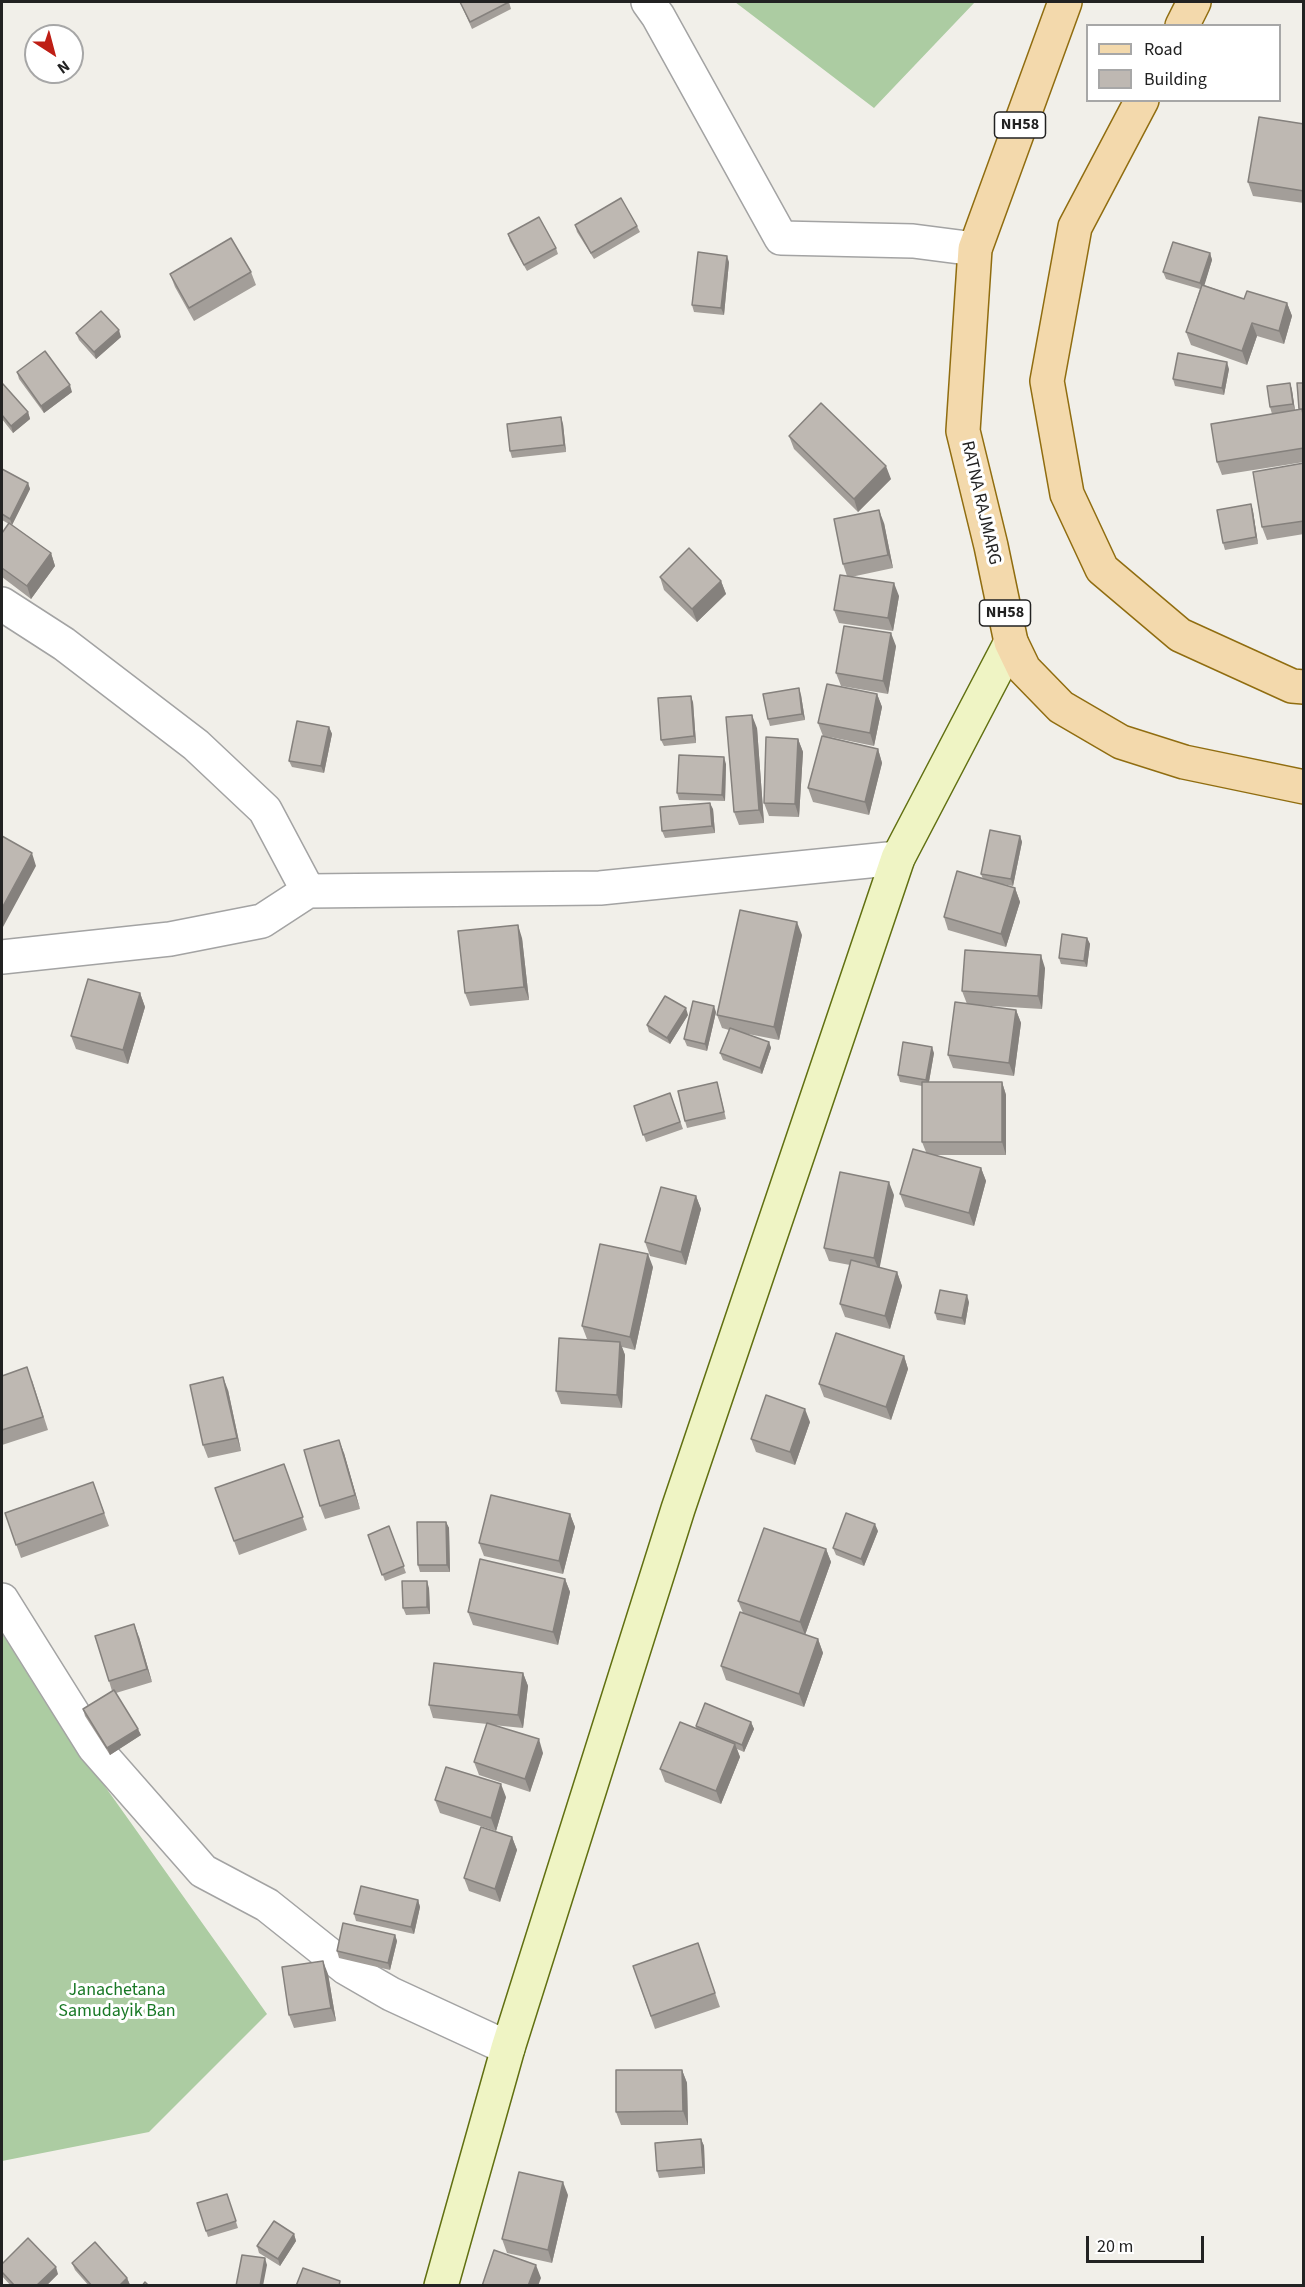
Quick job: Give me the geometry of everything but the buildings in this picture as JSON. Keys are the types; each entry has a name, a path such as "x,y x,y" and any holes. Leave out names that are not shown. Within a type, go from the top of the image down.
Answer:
{"main road":[{"name":"RATNA RAJMARG","path":"1065,2 975,249 963,431 1011,642 1024,669 1061,707 1121,742 1184,762 1304,787"},
{"path":"1183,24 1194,2"},
{"path":"1141,102 1075,227 1047,381 1067,494 1102,569 1180,635 1292,686 1304,687"}],"street":[{"path":"648,2 664,26 781,238 913,241 975,249"},
{"path":"2,604 64,644 196,745 265,810 308,891"},
{"path":"441,2286 508,2048 678,1509 898,858 1011,642"},
{"path":"2,957 170,939 262,921 308,891 600,888 898,858"},
{"path":"2,1600 94,1747 203,1871 267,1905 346,1968 391,1994 508,2048"}],"green space":[{"path":"735,2 975,2 874,108"},
{"name":"Janachetana Samudayik Ban","path":"2,1633 47,1705 267,2014 149,2132 2,2161"}]}
